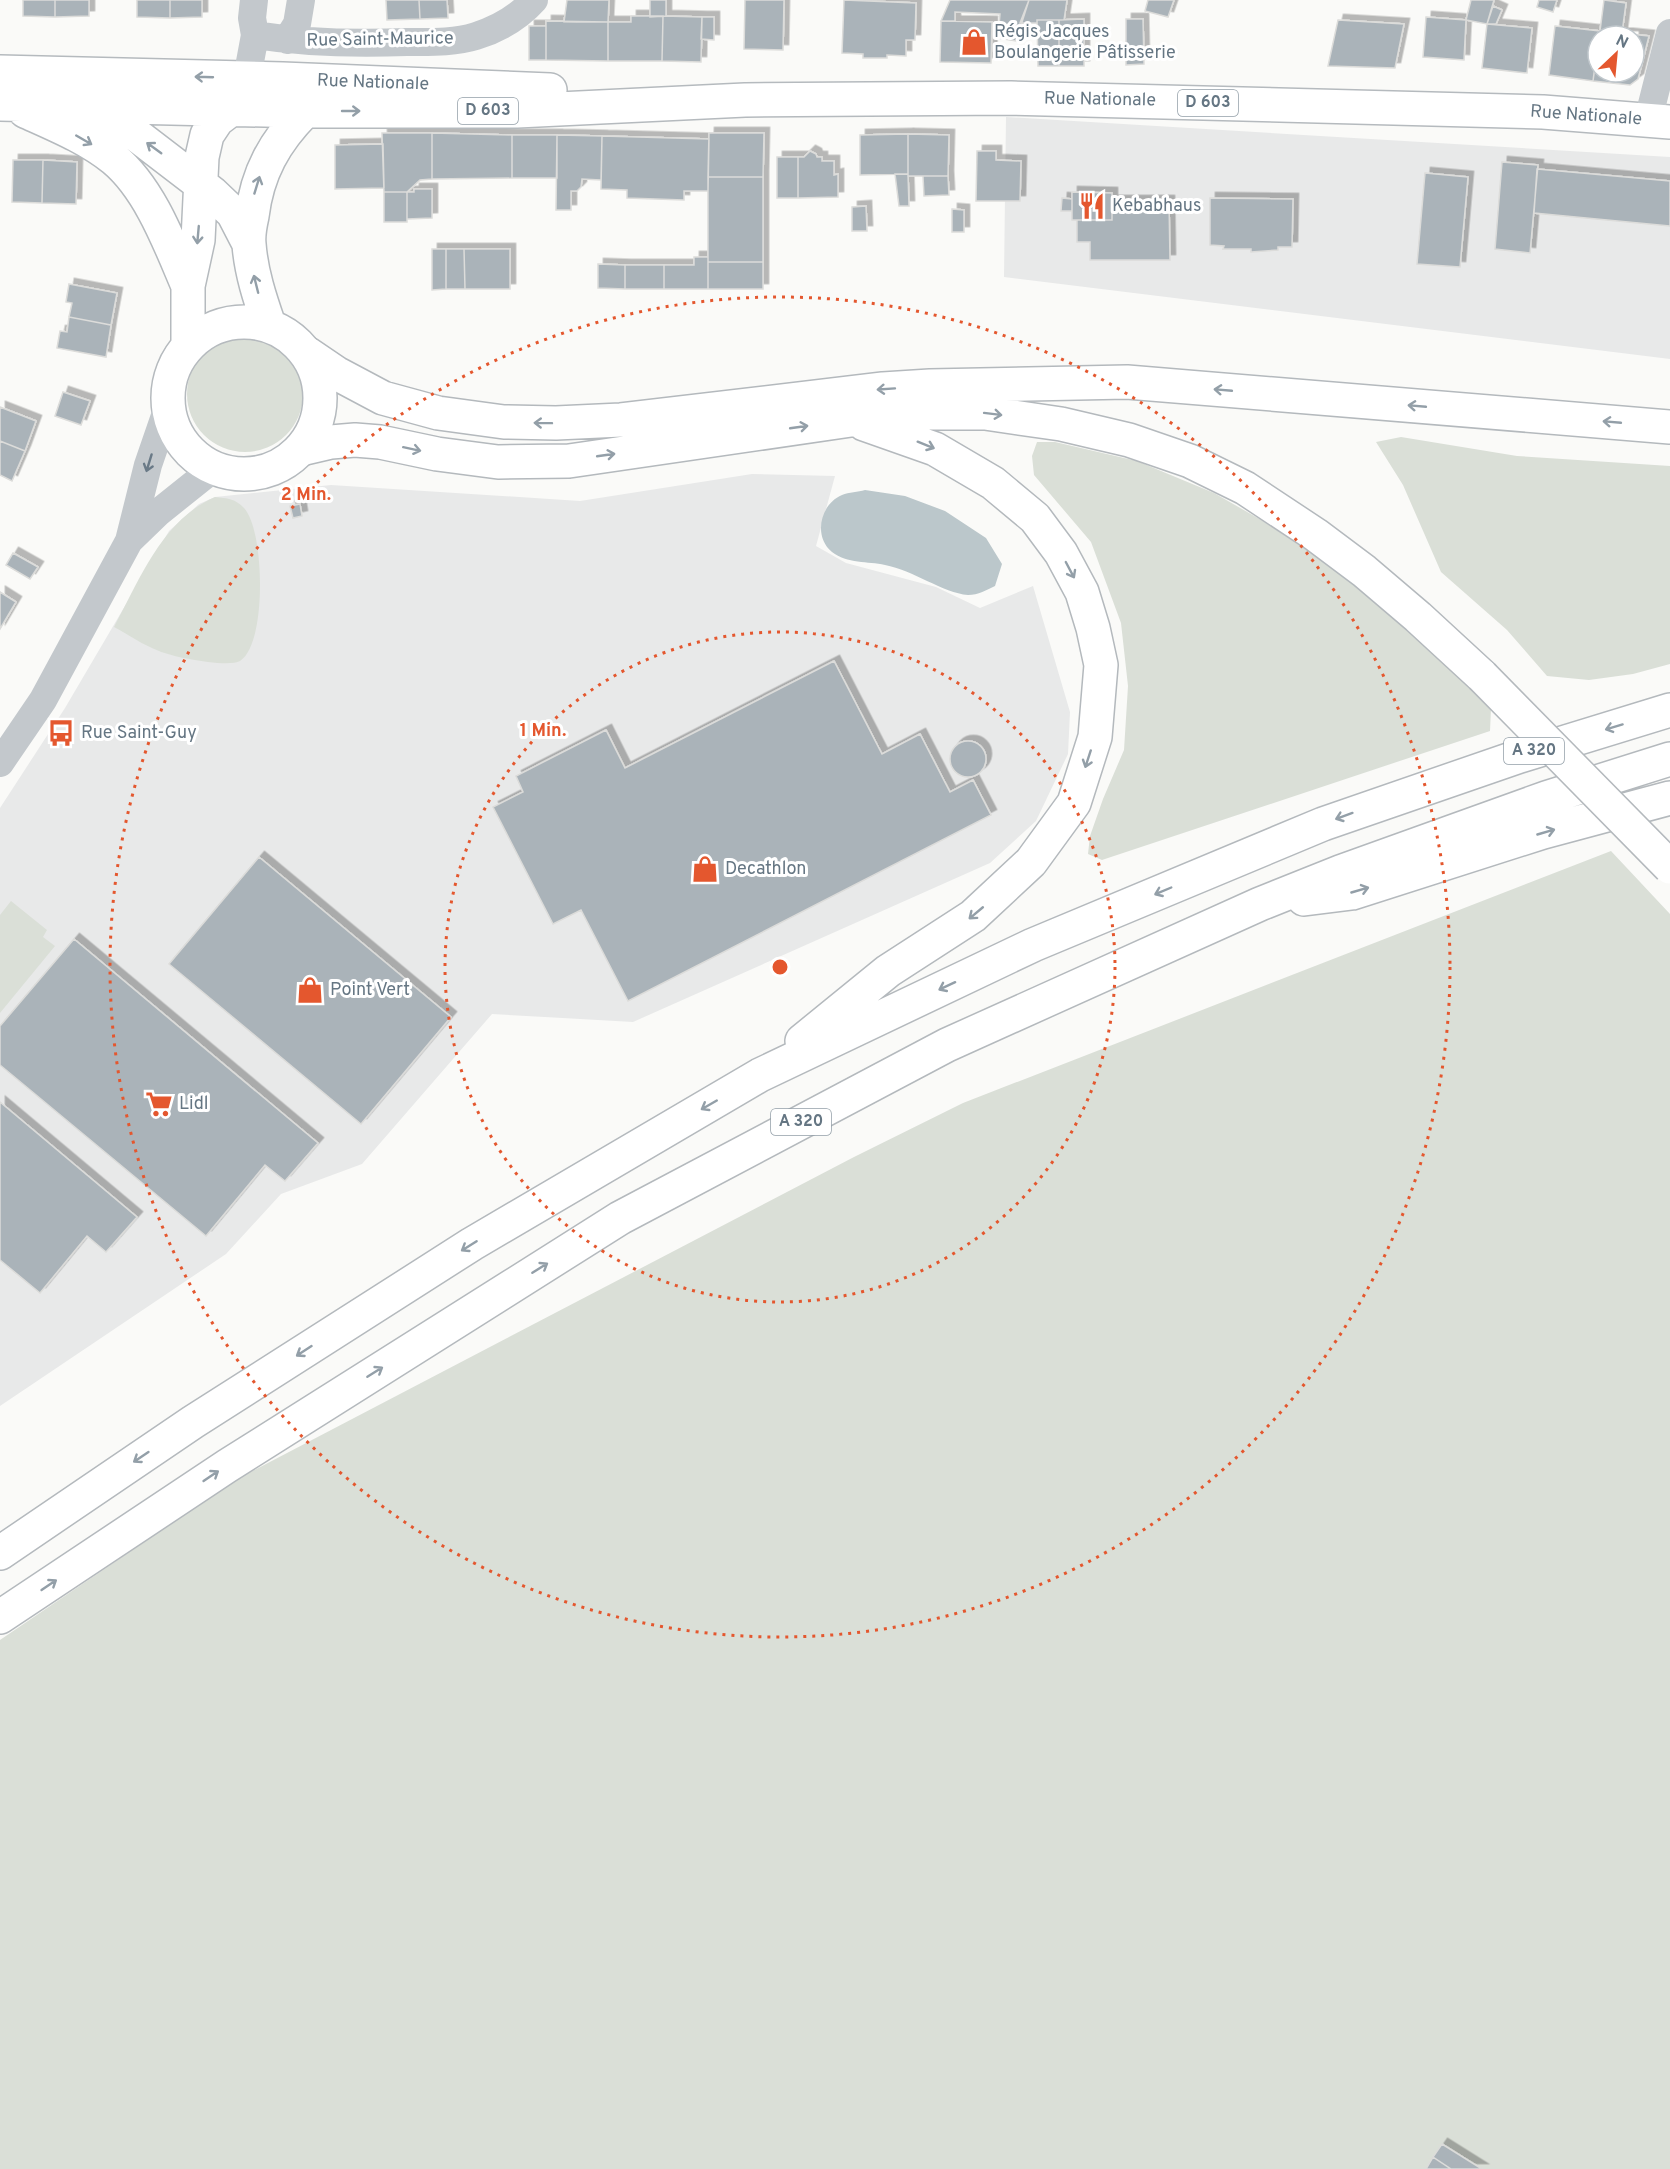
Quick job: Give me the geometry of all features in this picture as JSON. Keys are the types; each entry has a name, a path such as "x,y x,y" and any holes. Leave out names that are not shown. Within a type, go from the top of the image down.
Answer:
{"main road":[{"name":"Rue Nationale","path":"12,72 283,79 746,100"},
{"path":"12,72 92,107 128,129 201,183 233,213 248,242 256,286 269,325"},
{"path":"188,346 188,286 198,240 202,157 207,135 217,120 230,109 283,79"},
{"name":"Rue Nationale","path":"6,104 305,111 517,111 746,100 1011,98 1543,112 1659,121"},
{"path":"6,104 72,132 115,159 130,176 168,238 188,286"},
{"path":"248,242 254,196 261,173 282,135 305,111"},
{"path":"308,354 317,373 321,393 320,413 313,432 301,449 283,464 260,473 237,474 214,468 196,458 183,444 173,426 168,407 168,385 175,364 188,346 205,332 225,323 247,321 269,325 284,332 308,354 336,373 383,398 438,413 504,422 556,423 621,420 883,389 1127,382 1670,427"},
{"path":"965,385 1065,406 1133,425 1196,447 1254,474 1326,522 1428,605 1670,867"},
{"path":"301,449 331,442 355,440 380,442 437,454 498,462 569,461 851,420 927,413 985,413 1061,424 1129,440 1191,461 1245,488 1365,571 1418,617 1487,671 1670,847"},
{"path":"760,1075 888,972 973,916 1031,862 1074,803 1095,737 1101,665 1092,628 1082,592 1061,553 1035,518 993,483 935,448 851,420"},
{"name":"A 320","path":"0,1553 193,1422 462,1250 760,1075 1034,945 1323,824 1520,756 1670,710"},
{"name":"A 320","path":"0,1617 227,1466 620,1218 947,1045 1260,904 1340,872 1546,798 1670,759"},
{"path":"1260,904 1352,893 1543,832 1670,798"}],"street":[{"path":"247,78 255,35 252,18 254,0"},
{"path":"255,35 287,40 297,24 301,0"},
{"name":"Rue Saint-Maurice","path":"287,40 345,44 448,41 474,37 521,15 534,0"},
{"path":"1659,121 1670,33"},
{"path":"0,763 43,700 129,542 148,465 168,407"},
{"path":"129,542 159,512 214,468"}],"shaded area":[{"path":"1006,117 1670,157 1670,359 1004,277"},
{"path":"245,336 267,340 286,353 299,372 303,394 299,416 286,435 267,448 245,452 223,448 204,435 191,416 187,394 191,372 204,353 223,340"},
{"path":"1401,437 1517,456 1670,466 1670,664 1633,674 1589,680 1547,676 1507,630 1441,572 1403,485 1376,442"},
{"path":"1037,442 1055,442 1137,461 1214,493 1263,521 1347,577 1437,652 1491,709 1490,731 1102,860 1088,854 1090,836 1124,750 1128,686 1121,623 1091,542 1034,475 1032,456"},
{"path":"752,474 835,476 816,546 846,563 936,587 980,608 1033,586 1070,712 1068,754 1036,821 990,863 633,1022 492,1014 362,1164 281,1194 226,1254 0,1406 0,808 65,708 169,531 199,504 215,497 331,485 580,501"},
{"path":"865,490 905,496 945,511 986,538 1002,564 995,586 975,594 958,593 896,568 844,559 832,552 822,538 824,513 834,499 848,493"},
{"path":"215,497 231,499 244,508 251,520 259,562 259,611 255,633 249,651 240,661 234,663 200,661 166,653 147,646 114,627 143,571 167,536 197,507"},
{"path":"1611,851 1670,914 1670,2169 0,2169 0,1640 237,1479 854,1157 963,1103"},
{"path":"11,901 47,930 43,937 55,946 0,1013 0,915"}],"building":[{"path":"23,0 55,0 55,17 23,16"},
{"path":"55,0 89,0 89,16 55,17"},
{"path":"137,0 170,0 170,18 137,17"},
{"path":"170,0 202,0 202,17 170,18"},
{"path":"386,0 419,0 420,19 387,20"},
{"path":"419,0 447,0 448,18 420,19"},
{"path":"567,0 609,0 608,22 564,22"},
{"path":"650,0 666,0 666,16 650,17"},
{"path":"745,0 784,0 783,50 744,49"},
{"path":"844,0 916,3 915,40 906,40 906,56 887,55 887,58 863,58 863,54 842,53"},
{"path":"950,0 1029,0 1016,41 998,38 1000,14 955,12 955,21 941,21"},
{"path":"1029,0 1067,0 1064,20 1037,20 1037,23 1020,23"},
{"path":"1148,0 1174,0 1168,17 1145,11"},
{"path":"1471,0 1494,0 1487,24 1466,20"},
{"path":"1539,0 1557,0 1553,12 1537,7"},
{"path":"1604,0 1626,3 1623,24 1601,24"},
{"path":"1493,6 1502,10 1496,24 1487,24"},
{"path":"631,16 663,16 662,61 608,61 608,22 631,22"},
{"path":"663,16 702,17 701,62 662,61"},
{"path":"702,17 714,17 714,40 701,39"},
{"path":"1426,17 1466,20 1464,60 1423,57"},
{"path":"1084,19 1084,66 1059,66 1059,20"},
{"path":"1126,19 1143,19 1144,64 1126,65"},
{"path":"1037,20 1059,20 1059,66 1038,66"},
{"path":"1338,20 1404,24 1395,68 1328,66"},
{"path":"546,21 608,22 608,61 546,60"},
{"path":"941,21 992,22 991,63 940,62"},
{"path":"1487,24 1532,28 1527,73 1482,68"},
{"path":"529,26 546,26 546,60 529,60"},
{"path":"1555,26 1586,29 1586,80 1549,75"},
{"path":"382,133 432,133 432,179 420,180 407,192 384,192"},
{"path":"432,133 512,135 512,178 432,179"},
{"path":"709,133 764,133 763,177 708,177"},
{"path":"908,134 908,174 860,175 860,135"},
{"path":"908,134 949,135 948,176 908,176"},
{"path":"512,135 557,135 557,178 512,178"},
{"path":"557,135 602,136 601,180 582,179 581,187 577,191 571,191 571,210 556,210"},
{"path":"602,136 709,139 708,191 684,191 684,200 627,198 627,190 601,189"},
{"path":"383,144 384,188 335,189 335,145"},
{"path":"810,151 817,157 822,157 822,161 834,161 834,175 838,174 838,197 798,198 798,157 804,157"},
{"path":"977,151 996,151 996,160 1021,161 1020,201 976,201"},
{"path":"777,157 798,157 798,198 777,198"},
{"path":"13,160 43,160 42,203 12,202"},
{"path":"43,160 77,162 76,204 42,203"},
{"path":"1502,162 1538,165 1530,253 1495,249"},
{"path":"1537,169 1670,181 1670,226 1534,213"},
{"path":"1425,173 1468,177 1460,267 1417,264"},
{"path":"895,174 908,174 909,206 899,206"},
{"path":"923,176 948,176 949,195 924,196"},
{"path":"708,177 763,177 763,262 708,262"},
{"path":"414,189 432,189 432,218 407,219 407,192 414,192"},
{"path":"384,192 407,192 407,222 384,222"},
{"name":"Kebabhaus","path":"1072,192 1112,193 1112,220 1072,220"},
{"path":"1062,198 1072,199 1072,211 1061,211"},
{"path":"1210,198 1293,199 1292,247 1251,252 1251,249 1223,249 1224,246 1210,245"},
{"path":"1112,201 1169,201 1170,260 1090,260 1090,242 1077,242 1077,220 1112,220"},
{"path":"866,206 867,231 852,231 852,207"},
{"path":"952,209 964,210 964,232 952,232"},
{"path":"432,249 446,249 446,289 432,290"},
{"path":"446,249 464,249 465,289 446,289"},
{"path":"464,249 510,249 510,289 465,289"},
{"path":"694,257 708,257 708,289 664,289 664,265 694,265"},
{"path":"708,262 763,262 763,289 708,289"},
{"path":"598,264 625,265 625,289 598,288"},
{"path":"625,265 664,265 664,289 625,289"},
{"path":"69,284 117,293 111,325 69,317 72,303 66,302"},
{"path":"69,317 111,325 106,357 57,348 60,331 67,332"},
{"path":"63,392 90,401 81,425 55,416"},
{"path":"0,407 36,421 25,451 0,441"},
{"path":"0,441 25,451 12,481 0,475"},
{"path":"300,504 302,516 293,518 290,506"},
{"path":"13,553 38,567 30,579 6,565"},
{"path":"0,592 16,602 0,629"},
{"name":"Decathlon","path":"834,661 882,754 920,734 950,792 973,780 991,815 628,1001 581,910 553,924 493,807 523,792 516,776 606,730 625,768"},
{"path":"968,741 981,746 986,759 981,772 968,777 955,772 950,759 955,746"},
{"name":"Point Vert","path":"259,857 451,1017 361,1124 169,964"},
{"name":"Lidl","path":"74,939 318,1143 285,1181 265,1165 206,1236 0,1065 0,1026"},
{"path":"0,1102 137,1217 106,1252 87,1236 40,1293 0,1260"},
{"path":"1442,2144 1482,2169 1451,2169 1433,2157"},
{"path":"1433,2157 1451,2169 1426,2169"}],"place":[{"name":"Régis Jacques Boulangerie Pâtisserie","path":"974,42"},
{"name":"Kebabhaus","path":"1092,206"},
{"name":"Rue Saint-Guy","path":"61,733"},
{"name":"Decathlon","path":"705,869"},
{"name":"Point Vert","path":"310,990"},
{"name":"Lidl","path":"159,1104"}]}
